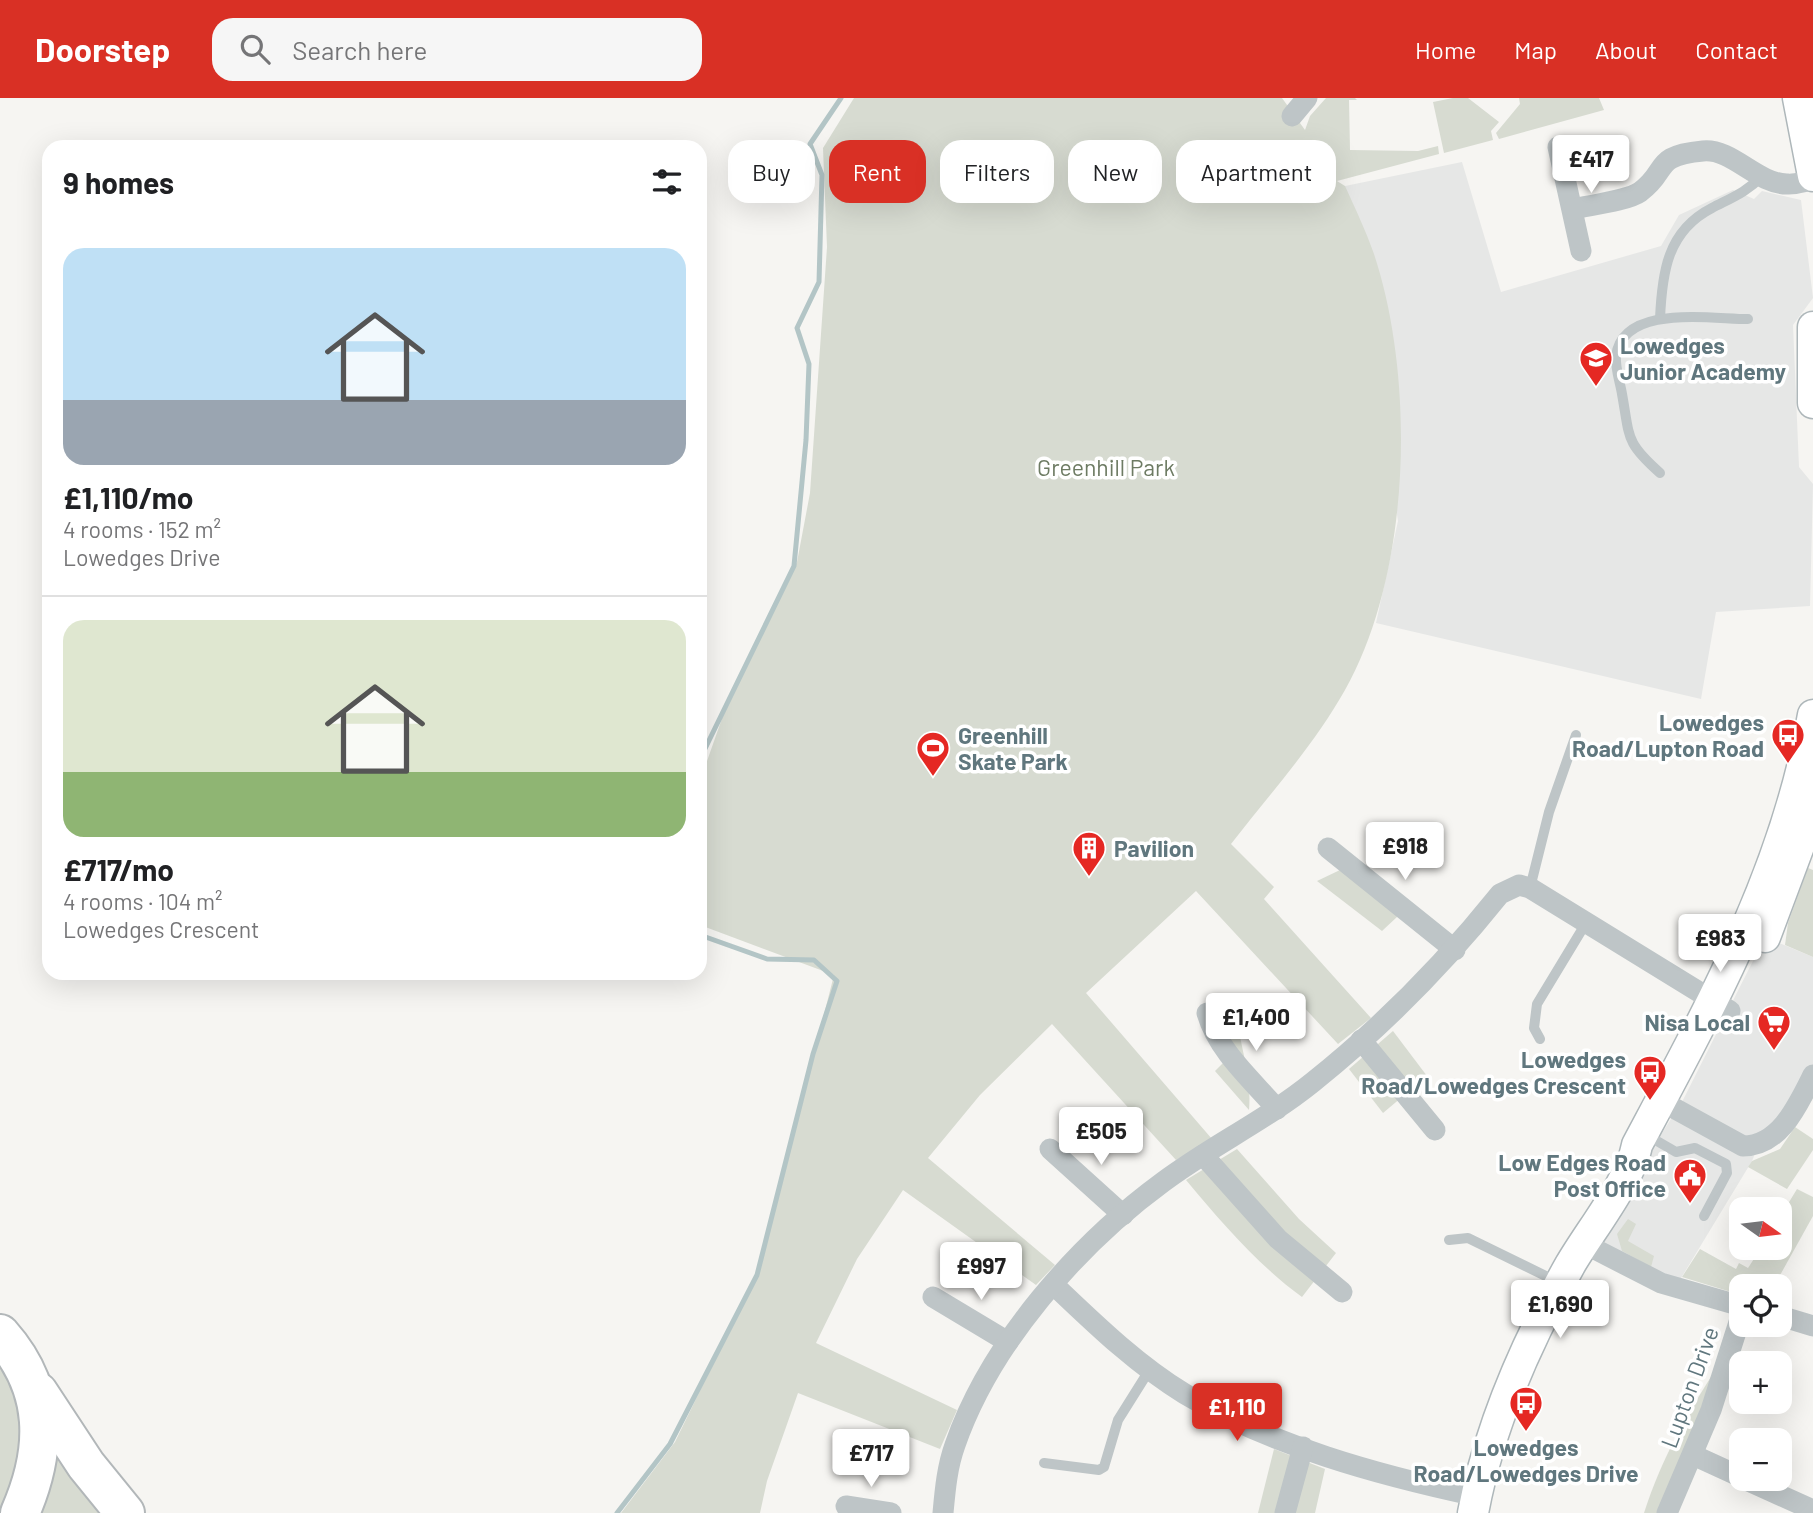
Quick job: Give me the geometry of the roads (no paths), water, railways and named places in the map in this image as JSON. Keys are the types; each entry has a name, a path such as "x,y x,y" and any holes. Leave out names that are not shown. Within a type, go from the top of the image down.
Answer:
{"highway":[{"path":"0,1334 21,1362 33,1385 86,1465 125,1513"},
{"path":"20,1513 38,1465 40,1433 33,1385"}],"street":[{"path":"1292,116 1307,98"},
{"path":"1573,209 1637,194 1661,163 1671,157 1702,151 1721,155 1762,176 1786,184 1813,178 1798,98"},
{"path":"1558,147 1581,251"},
{"path":"1813,327 1813,403"},
{"path":"1721,1006 1783,827 1812,727"},
{"path":"1634,1162 1645,1156 1657,1142 1669,1105 1721,1006 1774,917 1813,800"},
{"path":"1328,848 1455,950"},
{"path":"943,1513 954,1448 981,1384 1008,1342 1054,1285 1123,1215 1163,1182 1312,1084 1361,1041 1455,950 1500,894 1519,886 1530,888 1721,1006"},
{"path":"1207,1013 1212,1028 1231,1057 1277,1108"},
{"path":"1361,1041 1435,1130"},
{"path":"1669,1105 1742,1146 1758,1146 1771,1139 1782,1128 1813,1074"},
{"path":"1054,1285 1108,1336 1150,1369 1185,1393 1237,1421 1303,1447 1475,1505 1497,1426 1519,1370 1560,1283 1634,1162 1637,1145 1669,1105"},
{"path":"1050,1149 1123,1215"},
{"path":"1203,1156 1278,1239 1342,1292"},
{"path":"1583,1242 1661,1283 1729,1303"},
{"path":"933,1297 1008,1342"},
{"path":"1792,1320 1813,1326"},
{"name":"Lupton Drive","path":"1667,1513 1693,1455 1726,1369 1735,1337"},
{"path":"1285,1513 1303,1447"},
{"path":"1693,1455 1729,1472"},
{"path":"1771,1491 1813,1510"},
{"path":"846,1506 891,1513"}],"lane":[{"path":"1660,320 1661,286 1676,237 1691,220 1749,190 1762,176"},
{"path":"1660,473 1631,445 1615,359 1619,342 1627,330 1640,323 1660,320 1748,319"},
{"path":"1530,888 1549,812 1576,735"},
{"path":"1540,1039 1534,1028 1537,1004 1586,923"},
{"path":"1657,1142 1675,1152 1695,1147 1726,1164 1727,1173 1704,1216"},
{"path":"1449,1240 1468,1238 1560,1283"},
{"path":"1044,1463 1099,1470 1104,1467 1118,1420 1150,1369"}],"waterway":[{"path":"707,745 794,566 806,440 809,364 797,328 819,282 822,175 810,144 841,98"},
{"path":"617,1513 670,1444 757,1275 813,1054 837,981 814,960 767,959 707,938"}],"place":[{"name":"Lowedges Junior Academy","path":"1596,388"},
{"name":"Lowedges Road/Lupton Road","path":"1788,765"},
{"name":"Greenhill Skate Park","path":"933,778"},
{"name":"Pavilion","path":"1089,878"},
{"name":"Nisa Local","path":"1774,1052"},
{"name":"Lowedges Road/Lowedges Crescent","path":"1650,1102"},
{"name":"Low Edges Road Post Office","path":"1690,1205"},
{"name":"Lowedges Road/Lowedges Drive","path":"1526,1433"}],"park label":[{"name":"Greenhill Park","path":"1106,467"}]}
